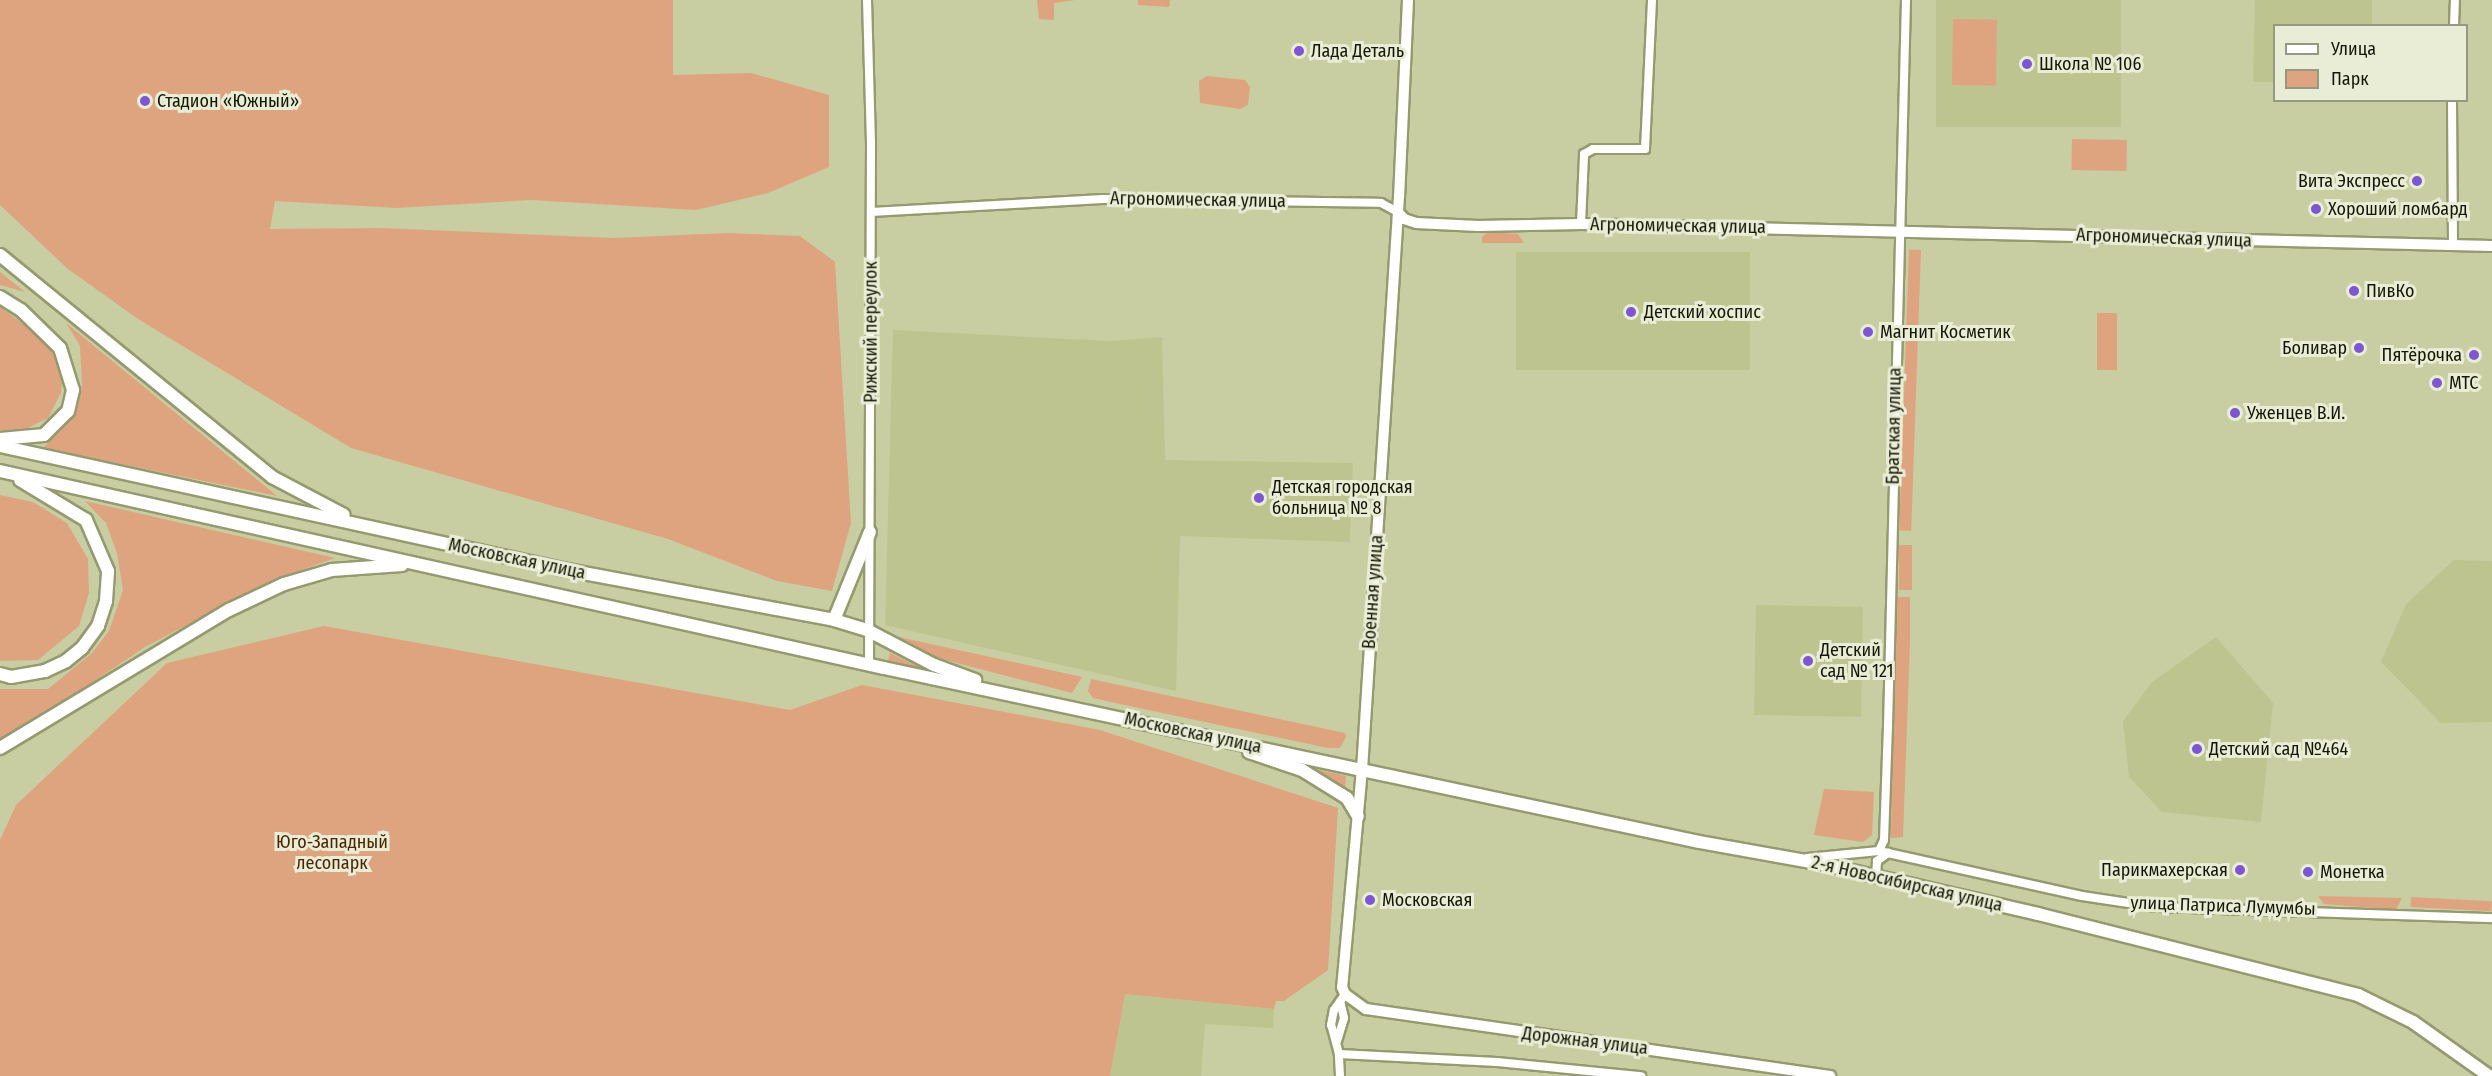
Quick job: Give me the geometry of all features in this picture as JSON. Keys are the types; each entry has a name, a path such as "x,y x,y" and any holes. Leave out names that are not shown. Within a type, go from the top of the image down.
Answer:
{"main road":[{"path":"0,255 272,477 310,500 367,525"},
{"path":"0,297 28,317 60,348 73,390 68,411 44,435 0,439"},
{"name":"Московская улица","path":"0,446 663,590 834,620 869,631 934,665 1024,697"},
{"name":"Московская улица","path":"3,472 868,664 1362,769"},
{"path":"0,674 11,677 45,671 82,648 98,626 106,601 108,571 86,520 3,472"},
{"path":"834,620 870,532"},
{"path":"0,748 219,615 285,584 332,570 415,564"},
{"path":"1236,742 1247,751 1302,770 1347,798 1358,816"},
{"name":"2-я Новосибирская улица","path":"1362,769 1699,842 1876,876 2336,988 2391,1009 2489,1076"}],"street":[{"name":"Рижский переулок","path":"867,0 871,212 868,664"},
{"name":"Военная улица","path":"1337,1041 1344,1024 1342,987 1362,769 1398,212 1408,0"},
{"path":"1581,224 1584,154 1593,149 1645,149 1652,0"},
{"name":"Братская улица","path":"1879,851 1884,840 1886,783 1906,0"},
{"path":"2454,24 2455,0"},
{"path":"2452,102 2453,246"},
{"name":"Агрономическая улица","path":"871,212 1094,199 1381,203 1398,212 1404,219 1416,223 1581,224 2492,246"},
{"name":"улица Патриса Лумумбы","path":"1796,859 1879,851 2082,896 2156,907 2492,918"},
{"path":"1876,876 1877,861 1888,853"},
{"name":"Военная улица","path":"1337,1041 1331,1025 1342,998"},
{"name":"Дорожная улица","path":"1342,998 1366,1009 1830,1076"},
{"path":"1337,1041 1340,1076"},
{"path":"1339,1054 1641,1076"}],"shaded area":[{"name":"Школа № 106","path":"1936,0 2121,0 2121,127 1936,127"},
{"path":"2255,0 2372,0 2372,24 2273,24 2273,82 2253,82"},
{"name":"Детский хоспис","path":"1516,252 1750,252 1750,370 1516,370"},
{"path":"893,330 1110,341 1162,337 1165,460 1353,463 1350,542 1180,536 1176,691 885,625"},
{"path":"2454,560 2492,561 2492,722 2441,723 2381,662 2406,604"},
{"name":"Детский сад № 121","path":"1756,605 1863,607 1861,717 1754,715"},
{"name":"Детский сад №464","path":"2216,637 2273,703 2261,822 2162,812 2129,777 2123,721 2152,682"},
{"path":"1105,992 1274,1009 1273,1028 1205,1024 1201,1076 1110,1076 1118,1028"}],"green space":[{"path":"0,0 673,0 673,75 751,73 829,95 829,167 768,193 696,210 531,200 397,208 275,201 270,229 382,228 614,238 727,233 800,236 835,262 851,523 832,591 777,581 668,539 351,448 138,319 68,269 0,205"},
{"path":"1037,0 1075,0 1054,3 1054,20 1039,19"},
{"path":"1138,0 1170,0 1169,7 1138,5"},
{"path":"1953,19 1997,20 1996,86 1952,85"},
{"path":"1207,76 1245,80 1250,87 1248,105 1240,109 1200,103 1199,81"},
{"path":"2072,139 2127,140 2126,171 2071,170"},
{"path":"1488,232 1518,234 1524,243 1482,243 1482,237"},
{"path":"1909,250 1921,250 1911,531 1899,530"},
{"path":"0,272 25,292 0,285"},
{"path":"0,307 33,331 57,357 63,373 61,393 48,418 22,431 0,430"},
{"path":"2097,313 2117,313 2117,370 2097,370"},
{"path":"66,323 277,496 43,448 68,423 82,386 80,346"},
{"path":"0,495 33,502 67,523 88,559 89,593 79,626 38,660 0,661"},
{"path":"85,501 335,558 271,581 145,647 0,744 0,689 48,689 92,653 109,631 123,590 117,553 106,523"},
{"path":"1899,545 1912,545 1912,590 1899,590"},
{"path":"1896,597 1910,597 1910,643 1903,837 1891,838"},
{"name":"Юго-Западный лесопарк","path":"324,626 790,710 862,685 1100,730 1338,808 1328,970 1284,1001 1276,1001 1274,1009 1125,994 1110,1076 0,1076 0,840 16,805 167,663"},
{"path":"894,636 1082,677 1072,693 934,657"},
{"path":"890,653 939,677 887,665"},
{"path":"1091,679 1345,733 1346,737 1340,748 1328,748 1093,698 1088,691"},
{"path":"1319,770 1346,776 1345,792"},
{"path":"1824,789 1874,792 1872,835 1863,842 1814,835"},
{"path":"2318,896 2402,898 2396,910 2324,904"},
{"path":"2411,897 2492,901 2491,911 2410,907"}],"place":[{"name":"Лада Деталь","path":"1299,51"},
{"name":"Школа № 106","path":"2027,64"},
{"name":"Стадион «Южный»","path":"145,101"},
{"name":"Вита Экспресс","path":"2417,181"},
{"name":"Хороший ломбард","path":"2316,209"},
{"name":"ПивКо","path":"2354,291"},
{"name":"Детский хоспис","path":"1631,312"},
{"name":"Магнит Косметик","path":"1868,332"},
{"name":"Боливар","path":"2359,348"},
{"name":"Пятёрочка","path":"2474,355"},
{"name":"МТС","path":"2437,383"},
{"name":"Уженцев В.И.","path":"2235,413"},
{"name":"Детская городская больница № 8","path":"1259,498"},
{"name":"Детский сад № 121","path":"1808,661"},
{"name":"Детский сад №464","path":"2197,749"},
{"name":"Парикмахерская","path":"2240,870"},
{"name":"Монетка","path":"2308,872"},
{"name":"Московская","path":"1370,900"}]}
